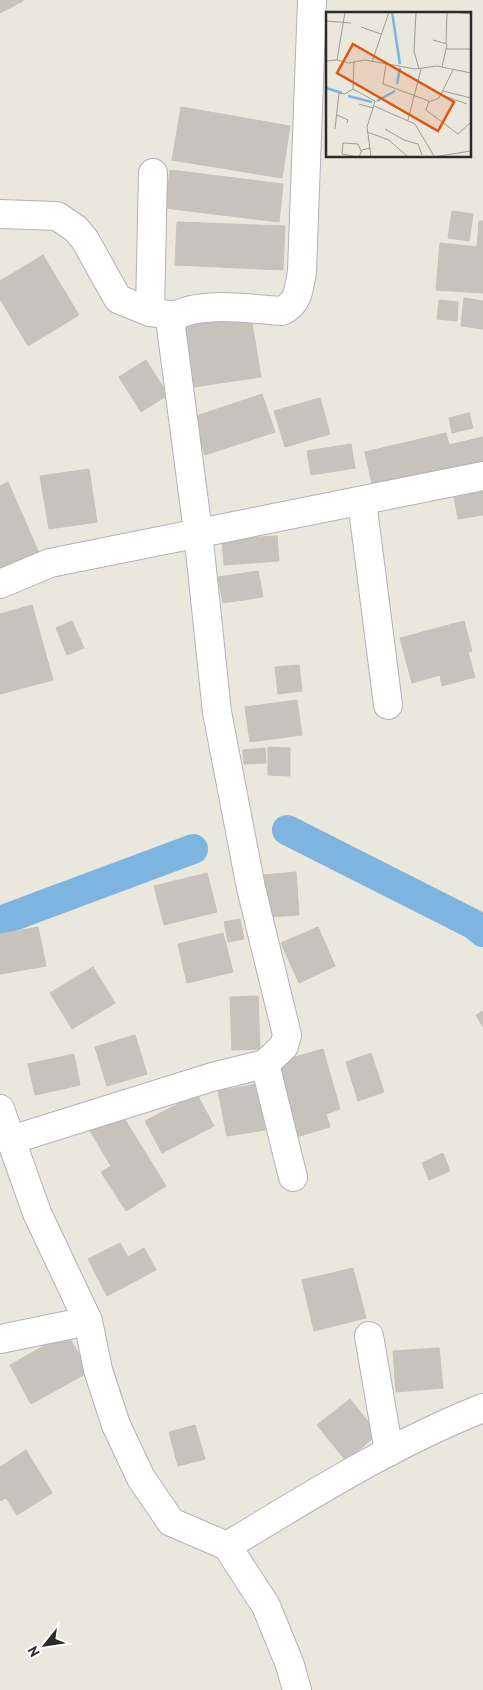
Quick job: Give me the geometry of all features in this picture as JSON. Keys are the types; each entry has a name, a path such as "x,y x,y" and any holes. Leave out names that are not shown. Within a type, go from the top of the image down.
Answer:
{"street":[{"path":"2,206 57,216 76,229 85,240 118,299 162,314 213,308 282,311 291,307 296,300 302,271 312,0"},
{"path":"11,1140 212,1076 264,1064 284,1046 287,1035 251,888 217,712 198,532 171,327 162,314 153,173"},
{"path":"0,584 50,564 198,532 483,476"},
{"path":"362,501 388,705"},
{"path":"264,1064 293,1177"},
{"path":"0,1109 37,1213 88,1321 98,1370 113,1416 141,1478 171,1522 227,1546 266,1606 290,1665 297,1690"},
{"path":"0,1339 88,1321"},
{"path":"369,1336 389,1452"},
{"path":"227,1546 352,1470 452,1420 483,1408"}],"building":[{"path":"0,0 23,0 23,1 0,13"},
{"path":"181,107 290,126 282,178 172,160"},
{"path":"170,170 283,184 279,222 165,208"},
{"path":"452,211 473,214 469,241 448,238"},
{"path":"479,221 483,221 483,293 436,290 440,243 477,247"},
{"path":"177,222 285,226 283,270 175,265"},
{"path":"43,255 79,315 28,346 0,299 0,281"},
{"path":"464,298 483,301 483,329 461,326"},
{"path":"439,300 458,302 457,321 437,319"},
{"path":"250,311 261,377 193,387 183,321"},
{"path":"146,360 168,395 141,412 119,377"},
{"path":"262,394 275,432 205,455 193,417"},
{"path":"320,398 330,434 285,447 274,411"},
{"path":"469,413 473,428 452,433 449,418"},
{"path":"446,433 449,445 483,437 483,467 427,479 425,472 372,484 365,452"},
{"path":"351,444 355,468 311,475 307,451"},
{"path":"89,469 97,522 49,529 40,476"},
{"path":"8,482 39,553 0,569 0,486"},
{"path":"483,486 483,515 458,519 453,491"},
{"path":"277,536 279,561 224,565 222,539"},
{"path":"258,571 263,597 223,603 218,577"},
{"path":"32,605 53,680 0,694 0,614"},
{"path":"72,621 84,648 67,655 56,628"},
{"path":"464,621 472,651 468,652 475,677 442,686 440,675 412,683 400,638"},
{"path":"299,665 302,691 278,694 275,667"},
{"path":"297,700 302,735 250,742 245,707"},
{"path":"268,747 290,748 290,776 268,775"},
{"path":"265,748 266,763 244,764 243,750"},
{"path":"296,872 299,915 267,917 264,875"},
{"path":"207,873 217,912 164,925 154,886"},
{"path":"240,919 244,939 228,942 224,922"},
{"path":"38,927 46,966 0,974 0,934"},
{"path":"318,927 335,966 299,983 281,943"},
{"path":"223,933 233,972 187,983 178,944"},
{"path":"93,967 115,1003 72,1029 50,993"},
{"path":"258,996 260,1049 232,1050 230,997"},
{"path":"483,1011 483,1027 476,1015"},
{"path":"135,1035 147,1074 107,1086 95,1047"},
{"path":"323,1049 340,1109 326,1114 330,1127 293,1138 271,1064"},
{"path":"371,1053 384,1092 358,1101 346,1062"},
{"path":"74,1054 80,1085 35,1095 28,1064"},
{"path":"257,1084 265,1130 227,1136 218,1091"},
{"path":"197,1094 214,1126 162,1153 145,1121"},
{"path":"119,1110 166,1186 126,1211 101,1172 111,1166 89,1129"},
{"path":"443,1153 450,1171 429,1180 422,1163"},
{"path":"120,1243 128,1257 144,1248 156,1270 107,1296 88,1259"},
{"path":"353,1268 366,1318 314,1331 302,1280"},
{"path":"67,1333 89,1372 31,1404 10,1365"},
{"path":"439,1348 443,1388 396,1392 393,1351"},
{"path":"350,1399 378,1434 346,1461 317,1425"},
{"path":"195,1425 205,1459 178,1466 169,1432"},
{"path":"26,1450 52,1493 17,1515 6,1498 0,1501 0,1467"}],"waterway":[{"path":"287,830 473,924 483,932"},
{"path":"0,921 193,849"}]}
